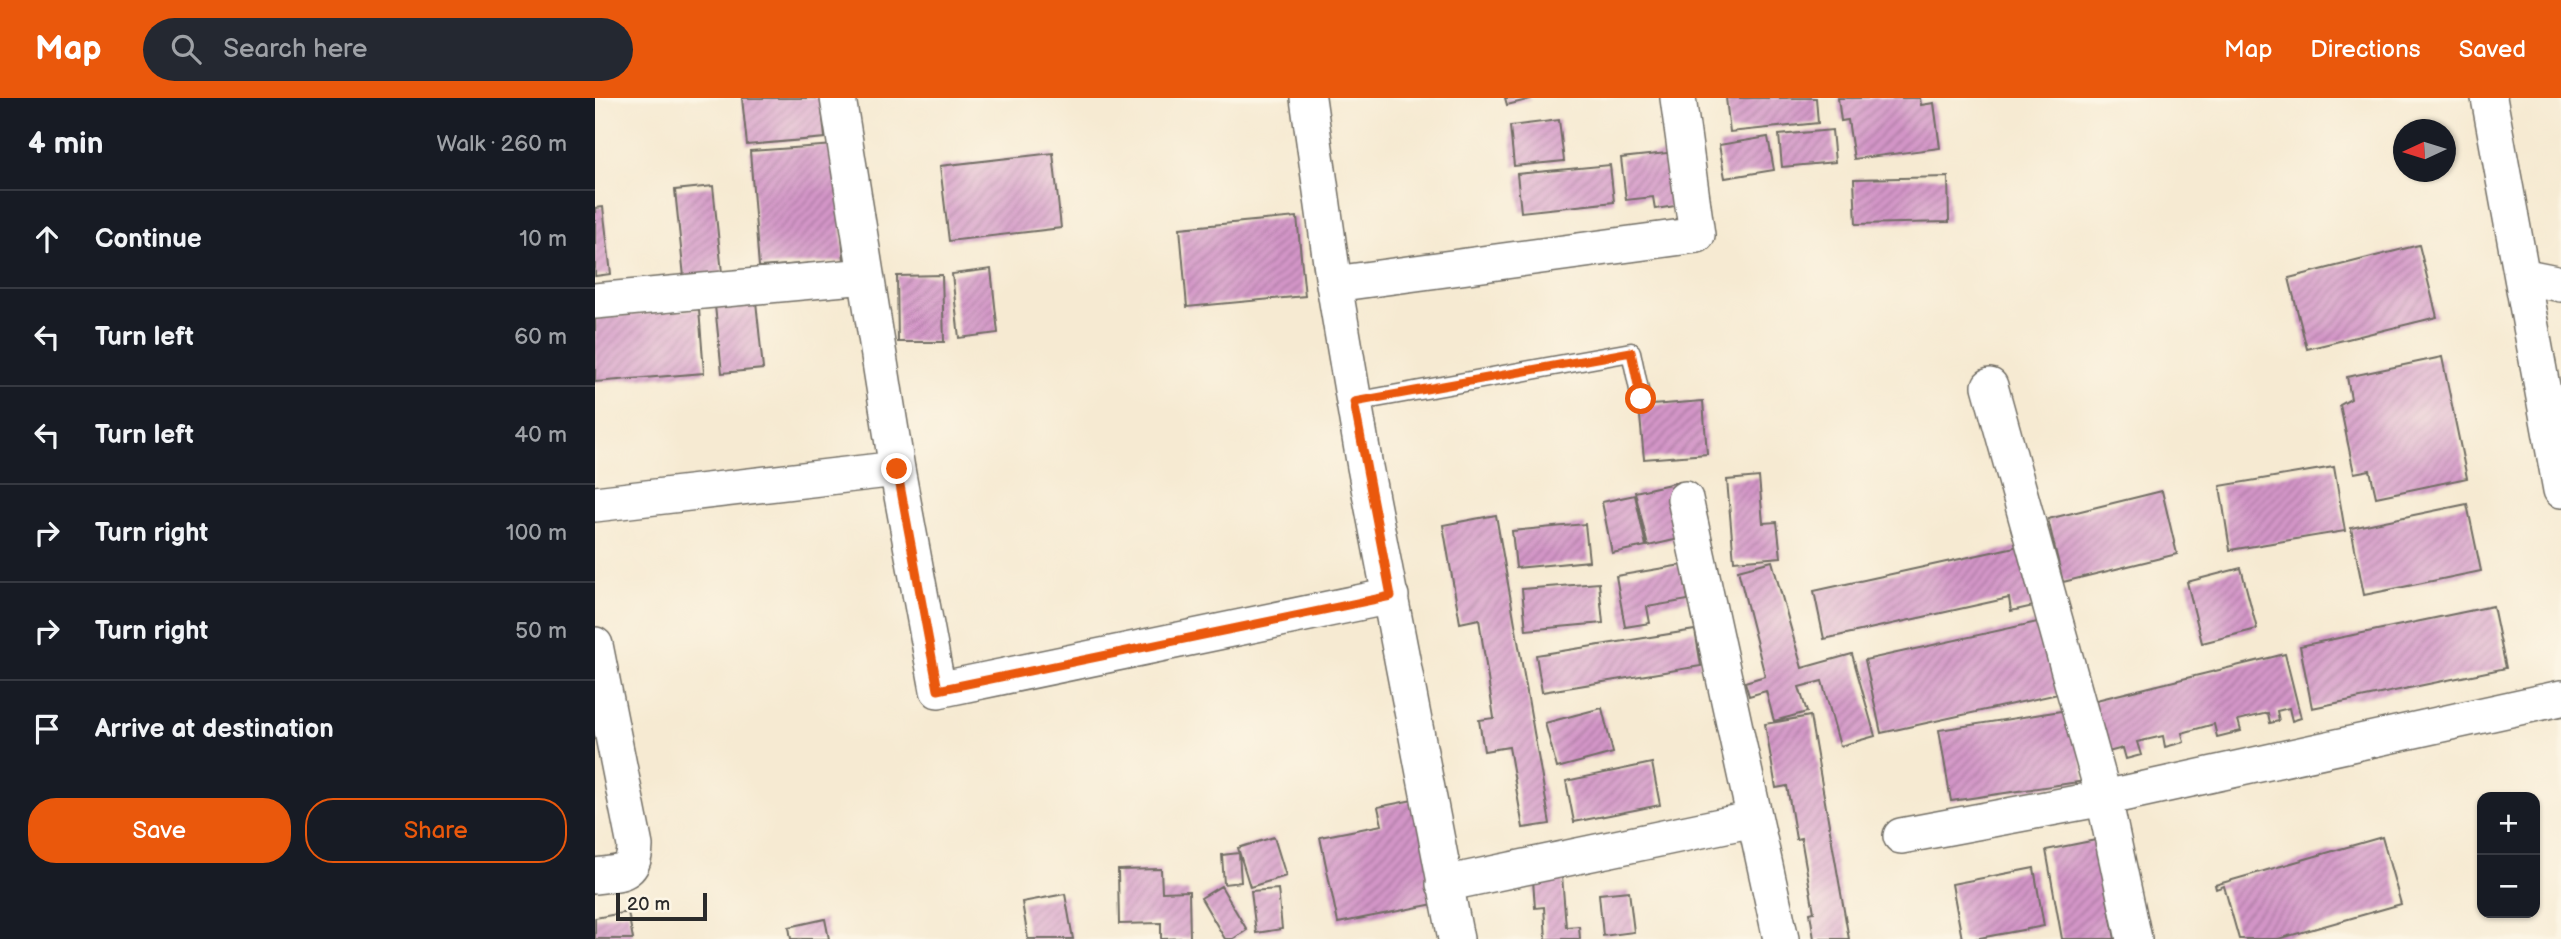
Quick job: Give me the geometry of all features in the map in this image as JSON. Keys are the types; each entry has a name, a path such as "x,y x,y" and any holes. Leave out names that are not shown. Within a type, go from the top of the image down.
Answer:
{"street":[{"path":"838,98 897,469 938,690 1391,596"},
{"path":"1308,98 1334,284 1444,884 1449,938"},
{"path":"1334,284 1697,235 1678,98"},
{"path":"2490,98 2561,490"},
{"path":"595,301 866,276"},
{"path":"2522,276 2561,284"},
{"path":"1990,386 2104,798 2134,939"},
{"path":"595,505 897,469"},
{"path":"1685,499 1781,939"},
{"path":"595,645 635,846 635,862 627,870 595,876"},
{"path":"1901,836 2104,798 2561,698"},
{"path":"1444,884 1754,819"}],"lane":[{"path":"1354,402 1631,352 1641,399"}],"building":[{"path":"742,98 821,98 825,138 747,145"},
{"path":"1505,98 1531,98 1531,99 1507,105"},
{"path":"1726,98 1816,98 1818,123 1730,132"},
{"path":"1838,98 1920,98 1921,105 1934,103 1940,148 1854,159 1848,120 1841,121"},
{"path":"1559,120 1564,161 1514,166 1510,126"},
{"path":"1832,130 1835,162 1782,167 1779,135"},
{"path":"1768,137 1774,170 1725,178 1719,145"},
{"path":"835,145 844,261 759,267 750,151"},
{"path":"1676,152 1682,205 1655,209 1653,197 1626,200 1621,158"},
{"path":"1053,153 1061,228 949,241 940,166"},
{"path":"1610,165 1614,202 1521,212 1517,174"},
{"path":"1948,177 1949,222 1856,224 1854,179"},
{"path":"713,186 722,273 684,277 675,190"},
{"path":"603,207 611,274 595,276 595,208"},
{"path":"1297,217 1305,296 1187,307 1180,228"},
{"path":"2419,245 2437,317 2307,349 2289,278"},
{"path":"991,269 998,333 959,338 952,274"},
{"path":"942,275 944,342 898,342 897,276"},
{"path":"755,292 763,369 722,373 714,296"},
{"path":"699,309 704,373 595,382 595,318"},
{"path":"2442,357 2467,478 2376,497 2370,470 2354,473 2340,405 2351,399 2347,377"},
{"path":"1703,401 1707,454 1644,459 1639,406"},
{"path":"2334,467 2345,531 2230,550 2220,486"},
{"path":"1759,477 1763,523 1777,522 1781,557 1734,561 1727,480"},
{"path":"1679,482 1692,536 1648,546 1635,492"},
{"path":"2162,491 2177,554 2063,582 2048,519"},
{"path":"1635,495 1646,546 1612,553 1602,502"},
{"path":"2467,504 2481,571 2364,595 2351,528"},
{"path":"1496,515 1550,824 1523,828 1509,747 1484,751 1479,720 1494,718 1479,619 1460,623 1443,525"},
{"path":"1585,524 1589,561 1516,568 1512,531"},
{"path":"2024,545 2038,605 2011,611 2009,598 1824,639 1814,591"},
{"path":"1772,561 1802,668 1852,654 1875,736 1840,746 1822,681 1799,687 1807,712 1774,721 1766,691 1749,696 1745,682 1765,676 1738,570"},
{"path":"1682,565 1688,600 1647,607 1650,623 1625,627 1616,576"},
{"path":"2241,568 2257,629 2202,643 2187,582"},
{"path":"1599,583 1603,623 1526,630 1522,589"},
{"path":"2493,606 2506,668 2312,708 2300,646"},
{"path":"2051,619 2067,692 1881,733 1865,660"},
{"path":"1695,630 1701,666 1542,692 1536,655"},
{"path":"2285,654 2301,718 2292,721 2289,708 2277,711 2279,721 2270,723 2268,713 2238,720 2241,731 2217,737 2214,724 2182,733 2184,742 2165,747 2163,736 2137,742 2141,755 2126,759 2123,748 2097,755 2084,703"},
{"path":"1602,708 1613,753 1557,768 1545,723"},
{"path":"2074,709 2085,781 1951,801 1939,730"},
{"path":"1810,716 1849,939 1814,939 1810,913 1814,912 1801,838 1796,839 1787,786 1776,788 1765,724"},
{"path":"1652,763 1660,805 1574,822 1566,781"},
{"path":"1418,799 1439,903 1338,923 1320,837 1382,825 1378,807"},
{"path":"1274,837 1286,876 1250,887 1238,848"},
{"path":"2382,837 2401,904 2278,939 2239,939 2224,886 2216,889 2215,885"},
{"path":"2096,840 2115,939 2062,939 2046,850"},
{"path":"1239,853 1241,882 1224,884 1222,855"},
{"path":"1561,863 1566,927 1579,926 1580,939 1546,939 1544,907 1535,908 1532,866"},
{"path":"2034,868 2044,926 1962,939 1952,884"},
{"path":"1161,869 1162,892 1189,891 1190,938 1161,939 1161,923 1119,924 1118,870"},
{"path":"1221,886 1247,930 1233,939 1225,939 1201,898"},
{"path":"1278,889 1282,929 1256,933 1251,891"},
{"path":"1629,891 1634,932 1603,936 1599,894"},
{"path":"1065,894 1073,939 1028,939 1022,902"},
{"path":"628,912 633,939 595,939 595,918"},
{"path":"825,919 829,939 791,939 789,927"}],"route":[{"path":"897,469 938,690 1391,596 1354,402 1631,352 1641,399"}]}
